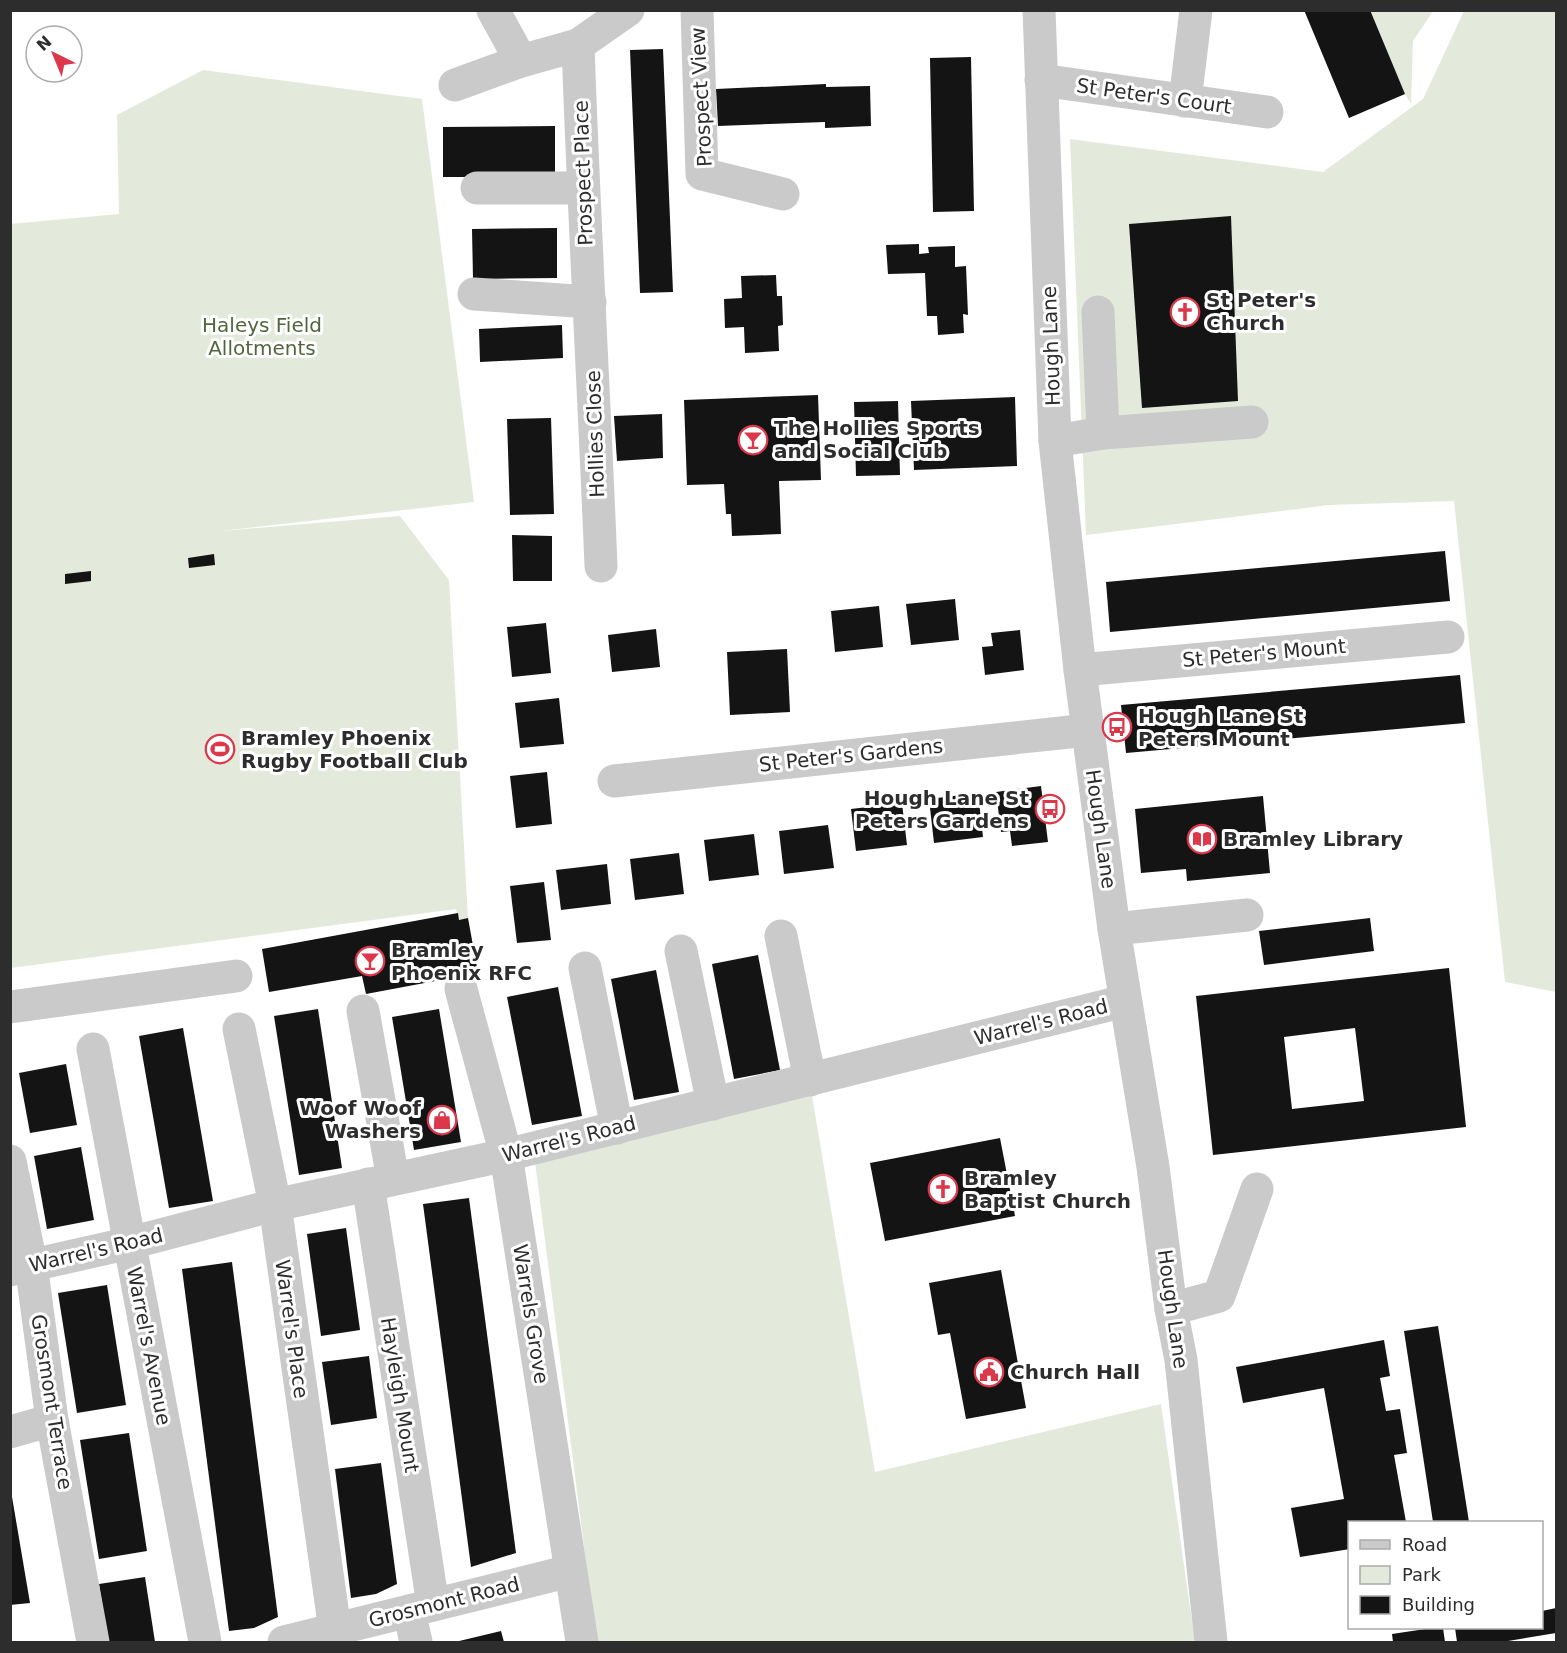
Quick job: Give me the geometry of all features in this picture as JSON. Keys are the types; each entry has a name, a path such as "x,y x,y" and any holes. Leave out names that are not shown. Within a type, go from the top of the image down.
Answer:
{"street":[{"path":"492,10 522,61"},
{"path":"455,85 522,61 578,45 628,10"},
{"name":"Prospect View","path":"697,10 702,174 783,195"},
{"name":"Hough Lane","path":"1039,10 1055,441 1080,670 1114,929 1153,1167 1171,1310 1181,1360 1211,1642"},
{"path":"1185,101 1196,10"},
{"name":"Prospect Place","path":"578,45 590,302"},
{"name":"St Peter's Court","path":"1041,80 1267,112"},
{"path":"477,188 583,188"},
{"path":"474,294 590,302"},
{"name":"Hollies Close","path":"590,302 601,566"},
{"path":"1098,312 1103,433"},
{"path":"1055,441 1103,433 1252,422"},
{"name":"St Peter's Mount","path":"1080,670 1448,637"},
{"name":"St Peter's Gardens","path":"614,781 1088,730"},
{"path":"1114,929 1246,915"},
{"path":"781,936 810,1080"},
{"path":"681,951 713,1104"},
{"path":"585,968 617,1128"},
{"path":"10,1007 236,975"},
{"name":"Warrels Grove","path":"461,989 506,1155 582,1642"},
{"name":"Warrel's Road","path":"21,1267 130,1243 275,1205 506,1155 1125,1001"},
{"name":"Hayleigh Mount","path":"363,1011 421,1608 416,1642"},
{"name":"Warrel's Place","path":"239,1029 275,1205 335,1629"},
{"name":"Warrel's Avenue","path":"93,1049 205,1642"},
{"name":"Grosmont Terrace","path":"10,1161 21,1267 93,1642"},
{"path":"1171,1310 1219,1296 1257,1189"},
{"path":"10,1432 52,1420"},
{"name":"Grosmont Road","path":"284,1642 570,1571"}],"green space":[{"path":"1370,11 1433,11 1413,41 1411,104 1405,94"},
{"path":"1464,11 1556,11 1556,992 1505,982 1454,501 1330,505 1086,535 1070,139 1323,172 1423,99"},
{"name":"Haleys Field Allotments","path":"203,70 422,99 474,502 221,531 400,516 449,580 468,918 459,920 456,909 11,968 10,224 119,214 117,115"},
{"path":"812,1096 875,1472 1161,1404 1195,1642 598,1642 535,1162"}],"building":[{"path":"1304,10 1370,10 1405,94 1349,118"},
{"path":"663,49 673,292 640,293 630,50"},
{"path":"971,57 974,211 933,212 930,58"},
{"path":"826,84 826,87 870,86 871,126 825,128 825,122 718,126 716,89"},
{"path":"555,126 555,177 443,177 443,127"},
{"name":"St Peter's Church","path":"1231,216 1238,401 1142,408 1129,224"},
{"path":"557,228 557,278 473,279 472,229"},
{"path":"919,244 919,254 929,253 928,247 955,246 955,267 966,266 968,315 963,314 964,333 938,335 937,316 927,316 925,273 888,274 886,245"},
{"path":"776,275 777,296 782,296 783,325 778,326 779,351 745,353 744,327 725,328 724,299 742,298 741,276"},
{"path":"562,325 563,358 480,362 479,329"},
{"name":"The Hollies Sports and Social Club","path":"818,395 821,480 779,481 781,534 732,536 731,514 726,514 724,484 687,485 684,400"},
{"path":"1015,397 1017,466 914,470 911,401"},
{"path":"898,401 900,475 856,476 854,402"},
{"path":"662,414 663,458 617,461 614,416"},
{"path":"551,418 554,514 510,515 507,419"},
{"path":"512,535 552,536 552,581 513,581"},
{"path":"1445,551 1450,601 1110,632 1106,582"},
{"path":"214,554 215,565 189,568 188,558"},
{"path":"91,571 91,581 65,584 65,574"},
{"path":"955,599 959,640 911,645 906,604"},
{"path":"879,606 883,647 835,652 831,611"},
{"path":"546,623 551,673 512,677 507,627"},
{"path":"656,629 660,667 612,672 608,635"},
{"path":"1020,630 1024,670 985,675 982,647 993,646 991,633"},
{"path":"787,649 790,712 730,715 727,652"},
{"path":"1460,675 1465,723 1126,753 1121,705"},
{"path":"559,698 564,744 520,748 515,703"},
{"path":"547,772 552,824 516,828 510,776"},
{"path":"1041,786 1048,842 1012,846 1010,831 1001,832 996,792"},
{"path":"978,793 983,837 934,843 929,799"},
{"name":"Bramley Library","path":"1263,796 1270,873 1187,881 1186,869 1141,873 1135,809"},
{"path":"902,803 907,845 856,851 851,809"},
{"path":"828,825 834,868 784,874 779,831"},
{"path":"754,834 759,875 709,881 704,840"},
{"path":"679,853 684,894 635,900 630,859"},
{"path":"607,864 611,904 561,910 556,870"},
{"path":"544,882 551,940 517,943 510,886"},
{"name":"Bramley Phoenix RFC","path":"458,913 459,920 468,918 478,973 366,994 362,976 269,992 262,949"},
{"path":"1370,918 1374,951 1264,965 1259,931"},
{"path":"758,955 780,1070 734,1079 712,964"},
{"path":"1449,968 1466,1127 1213,1155 1196,996","holes":["1355,1028 1364,1101 1292,1109 1284,1037"]},
{"path":"656,970 679,1092 634,1100 611,979"},
{"path":"558,987 582,1116 532,1125 507,997"},
{"path":"318,1009 342,1168 299,1175 274,1016"},
{"path":"439,1009 461,1142 414,1150 392,1017"},
{"path":"183,1028 213,1201 169,1208 139,1036"},
{"path":"66,1064 77,1125 30,1133 19,1073"},
{"name":"Bramley Baptist Church","path":"1000,1138 1015,1216 885,1241 870,1163"},
{"path":"81,1147 94,1220 47,1229 34,1156"},
{"path":"469,1198 516,1553 471,1567 423,1204"},
{"path":"346,1228 360,1330 321,1336 307,1234"},
{"path":"232,1262 278,1617 254,1628 229,1631 182,1269"},
{"name":"Church Hall","path":"1001,1270 1026,1408 966,1419 950,1333 938,1335 929,1283"},
{"path":"107,1285 126,1405 77,1413 58,1293"},
{"path":"1438,1326 1469,1521 1433,1521 1404,1331"},
{"path":"1384,1340 1390,1376 1380,1378 1386,1411 1400,1409 1407,1453 1394,1455 1406,1521 1348,1521 1348,1549 1300,1557 1291,1508 1344,1499 1324,1388 1243,1403 1236,1367"},
{"path":"369,1356 377,1418 331,1425 322,1362"},
{"path":"129,1433 147,1551 99,1559 80,1440"},
{"path":"381,1463 397,1584 376,1594 351,1598 335,1469"},
{"path":"10,1485 30,1603 10,1605"},
{"path":"145,1577 155,1642 108,1642 99,1584"},
{"path":"1556,1608 1556,1633 1502,1642 1457,1642 1455,1629 1543,1629 1543,1611"},
{"path":"1443,1629 1445,1642 1393,1642 1392,1634"},
{"path":"501,1631 504,1642 455,1642"}],"place":[{"name":"St Peter's Church","path":"1185,312"},
{"name":"The Hollies Sports and Social Club","path":"753,440"},
{"name":"Hough Lane St Peters Mount","path":"1117,727"},
{"name":"Bramley Phoenix Rugby Football Club","path":"220,749"},
{"name":"Hough Lane St Peters Gardens","path":"1050,809"},
{"name":"Bramley Library","path":"1202,839"},
{"name":"Bramley Phoenix RFC","path":"370,961"},
{"name":"Woof Woof Washers","path":"442,1120"},
{"name":"Bramley Baptist Church","path":"943,1189"},
{"name":"Church Hall","path":"989,1372"}]}
